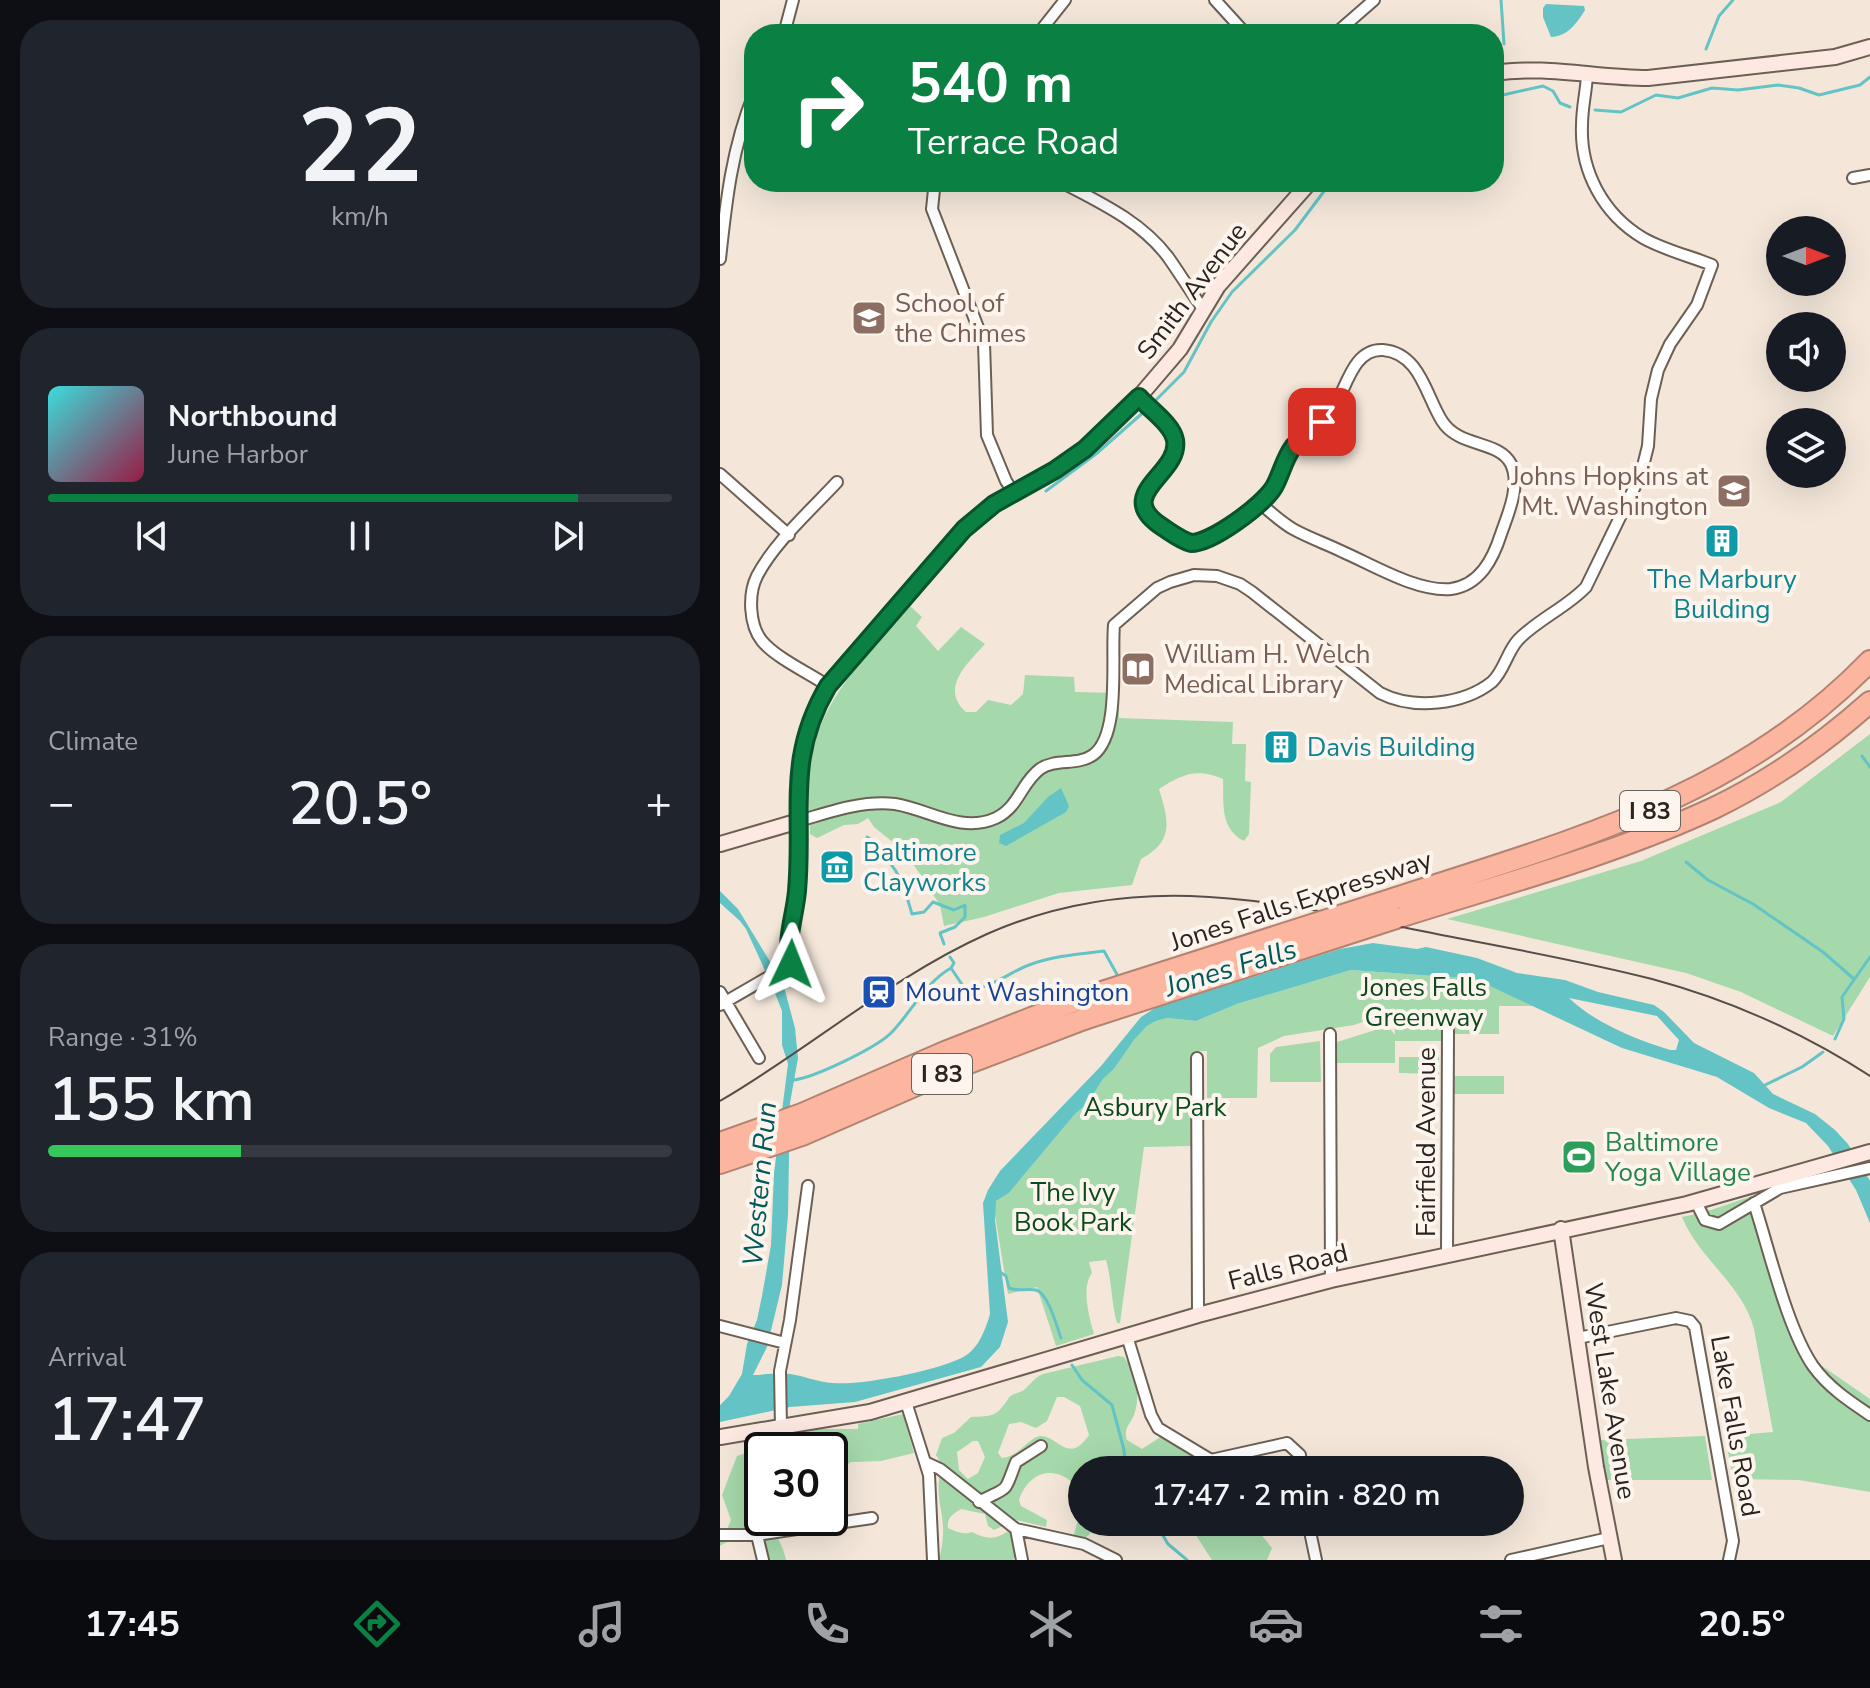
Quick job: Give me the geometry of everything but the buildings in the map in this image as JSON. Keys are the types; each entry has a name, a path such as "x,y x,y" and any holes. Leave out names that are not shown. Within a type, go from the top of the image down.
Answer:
{"highway":[{"name":"Jones Falls Expressway","path":"720,1163 802,1135 1081,1010 1396,898 1585,837 1674,800 1767,746 1805,718 1870,661"},
{"name":"Jones Falls Expressway","path":"720,1143 802,1114 945,1052 1437,905 1622,845 1714,807 1782,768 1870,702"}],"main road":[{"path":"1504,72 1542,70 1633,78 1680,75 1835,57 1870,47"},
{"name":"Smith Avenue","path":"799,821 801,752 813,710 828,686 948,546 980,515 1085,449 1139,397 1180,349 1218,286 1301,192"},
{"path":"720,844 799,821"},
{"name":"Falls Road","path":"720,1437 780,1422 817,1423 906,1402 1198,1315 1331,1280 1696,1202 1870,1152"},
{"name":"West Lake Avenue","path":"1561,1229 1614,1560"}],"street":[{"path":"787,24 793,0"},
{"path":"1046,24 1065,0"},
{"path":"1215,0 1237,24"},
{"path":"1346,24 1374,0"},
{"path":"799,821 879,803 960,822 975,823 998,817 1017,802 1028,783 1044,767 1084,759 1099,748 1109,730 1114,625 1157,588 1182,578 1217,576 1240,584 1368,684 1392,699 1450,701 1492,681 1518,641 1573,601 1596,572 1641,474 1658,370 1670,344 1697,305 1712,265 1646,239 1622,223 1598,194 1584,160 1582,142 1587,76"},
{"path":"720,259 737,144 744,123"},
{"path":"1853,178 1870,175"},
{"path":"934,192 932,209 984,343 987,435 1014,493"},
{"path":"1080,192 1121,214 1148,236 1166,255 1203,309"},
{"path":"1139,397 1170,429 1176,442 1172,455 1144,499 1145,511 1153,521 1184,541 1198,543 1212,537 1260,503 1273,488 1292,449 1333,410 1362,356 1375,350 1392,352 1415,367 1448,429 1460,439 1502,453 1513,467 1515,476 1512,498 1489,563 1471,581 1450,589 1424,585 1385,572 1294,529 1260,503"},
{"path":"720,474 789,535"},
{"path":"828,686 763,643 754,625 753,586 789,535 837,482"},
{"name":"Smith Avenue","path":"722,999 791,964 789,949 797,893 799,821"},
{"path":"722,999 759,1058"},
{"name":"Fairfield Avenue","path":"1447,1254 1448,1030"},
{"path":"1330,1034 1331,1280"},
{"path":"1197,1058 1198,1315"},
{"path":"1696,1202 1705,1220 1719,1224 1780,1188 1870,1168"},
{"path":"780,1422 782,1359 808,1186"},
{"path":"1754,1203 1793,1324 1808,1357 1839,1393 1870,1415"},
{"name":"Lake Falls Road","path":"1578,1338 1676,1318 1690,1321 1695,1327 1733,1541 1729,1560"},
{"path":"720,1326 785,1343"},
{"path":"1127,1336 1151,1415 1162,1432 1204,1456"},
{"path":"906,1402 930,1488 933,1560"},
{"path":"1229,1456 1287,1443 1300,1456"},
{"path":"979,1502 1005,1489 1012,1479 1016,1462 1041,1446"},
{"path":"925,1462 940,1469 1016,1529 1084,1544 1116,1560"},
{"path":"848,1522 872,1518"},
{"path":"1016,1529 1022,1560"},
{"path":"720,1535 744,1535"},
{"path":"757,1536 763,1560"},
{"path":"1311,1536 1316,1560"},
{"path":"1511,1560 1609,1538"}],"green space":[{"path":"910,606 922,617 916,626 938,651 961,627 985,644 964,668 956,685 958,703 966,712 976,712 988,700 1011,705 1023,694 1025,675 1074,677 1075,692 1119,693 1119,718 1233,722 1232,744 1246,744 1245,781 1251,782 1249,834 1244,841 1230,829 1223,805 1223,779 1197,773 1183,776 1159,789 1166,820 1164,837 1152,852 1141,859 1132,885 1059,893 944,926 940,905 906,853 874,827 868,818 817,838 810,834 810,766 823,720 847,680"},
{"path":"1870,734 1870,977 1833,1036 1741,992 1686,973 1447,919 1641,861 1781,802"},
{"name":"The Ivy Book Park","path":"1351,970 1475,979 1535,1006 1499,1006 1499,1034 1454,1034 1450,1024 1444,1022 1443,1041 1395,1041 1395,1063 1336,1063 1337,1042 1388,1026 1395,1035 1394,1011 1354,1025 1284,1036 1258,1048 1257,1098 1207,1098 1207,1051 1194,1051 1193,1146 1144,1147 1120,1323 1117,1323 1115,1315 1106,1260 1089,1262 1092,1273 1087,1286 1087,1302 1094,1334 1056,1346 1037,1287 1008,1294 994,1209 996,1201 1009,1193 1075,1114 1087,1104 1103,1079 1147,1026 1167,1018 1196,1021 1237,1004"},
{"name":"Asbury Park","path":"1320,1041 1321,1082 1270,1082 1270,1054 1276,1047"},
{"name":"Jones Falls Greenway","path":"1399,1057 1439,1057 1439,1074 1399,1073"},
{"name":"Jones Falls Greenway","path":"1454,1076 1504,1076 1504,1094 1454,1094"},
{"path":"1755,1195 1790,1305 1812,1359 1870,1399 1870,1492 1799,1480 1733,1479 1725,1436 1773,1432 1754,1329 1731,1285 1699,1246 1682,1217"},
{"path":"1124,1357 1134,1377 1137,1393 1134,1415 1126,1429 1127,1440 1142,1449 1162,1436 1197,1456 1068,1456 1068,1479 1051,1473 1035,1477 1023,1490 1019,1500 1021,1506 1047,1520 1046,1527 1016,1520 994,1530 988,1526 985,1514 961,1509 948,1521 948,1528 954,1531 987,1537 996,1537 1011,1529 1019,1551 1013,1560 939,1560 943,1525 938,1488 941,1472 945,1470 936,1455 942,1438 954,1433 971,1417 989,1416 997,1412 1010,1397 1024,1390 1043,1374","holes":["1057,1397 1064,1397 1080,1406 1089,1435 1082,1444 1069,1449 1040,1436 1014,1454 1002,1458 998,1453 1009,1424 1021,1422 1036,1428 1047,1421","978,1441 985,1457 978,1473 968,1479 959,1470 957,1452"]},
{"path":"903,1414 914,1453 848,1464 848,1432 806,1432 815,1429 858,1429 858,1424"},
{"path":"1705,1436 1712,1480 1607,1480 1600,1440"},
{"path":"744,1454 744,1531 720,1546 720,1535 726,1532 731,1520 722,1495 737,1456"},
{"path":"762,1536 777,1536 786,1560 767,1560"},
{"path":"1074,1536 1088,1536 1079,1542"},
{"path":"1197,1536 1262,1536 1272,1548 1267,1560 1212,1560"}],"water":[{"path":"1546,4 1584,6 1585,10 1567,32 1551,37 1543,17"},
{"path":"1061,788 1069,806 1066,812 1006,846 999,843 1000,835 1024,823"},
{"name":"Jones Falls","path":"720,891 738,909 783,983 795,1028 798,1058 790,1103 788,1215 782,1285 767,1347 753,1375 786,1373 827,1382 862,1382 920,1371 965,1356 978,1343 990,1314 983,1203 988,1190 1000,1171 1101,1066 1141,1017 1155,1008 1340,949 1373,943 1417,949 1426,947 1477,958 1517,973 1565,980 1598,992 1654,1005 1694,1043 1754,1073 1773,1094 1815,1114 1835,1130 1848,1144 1870,1181 1870,1223 1856,1190 1828,1146 1806,1123 1769,1108 1717,1077 1622,1048 1475,979 1351,970 1237,1004 1196,1021 1167,1018 1147,1026 1103,1079 1087,1104 1075,1114 1009,1193 996,1201 995,1220 1008,1322 1000,1347 981,1367 855,1402 790,1407 720,1422 720,1405 742,1374 747,1344 762,1296 771,1245 774,1173 788,1064 782,1045 782,1011 773,988 746,929 720,903","holes":["1569,998 1657,1016 1679,1040 1676,1050 1657,1046 1616,1029"]}],"waterway":[{"path":"1501,0 1503,24"},
{"path":"1706,49 1719,16 1733,0"},
{"path":"1595,110 1621,112 1656,95 1678,98 1712,88 1738,90 1778,85 1819,95 1860,85 1870,77"},
{"path":"1504,95 1543,86 1553,91 1560,103 1570,107"},
{"path":"1151,405 1184,372 1211,322 1232,292 1295,230 1324,192"},
{"path":"1046,491 1096,454 1146,410"},
{"path":"1862,756 1870,767"},
{"path":"867,837 875,842 879,850 877,857 879,854 886,859 897,873 912,914 924,912 933,902 954,910 965,905 965,917 955,927 940,933 944,944"},
{"path":"1686,862 1708,880 1753,904 1823,952 1854,979"},
{"path":"951,968 965,989 974,989 1038,962 1104,951 1119,978"},
{"path":"793,1080 830,1068 885,1038 934,981 951,968 954,963 950,957"},
{"path":"1835,1039 1844,1019 1842,997 1870,957"},
{"path":"1763,1086 1802,1067 1823,1052"},
{"path":"1000,1272 1006,1276 1009,1288 1040,1292 1052,1311 1061,1338"},
{"path":"1072,1365 1082,1380 1112,1405 1125,1456"},
{"path":"1163,1536 1187,1560"}],"tram line":[{"path":"720,1101 884,992 987,934 1043,913 1098,901 1152,896 1206,897 1315,910 1652,979 1765,1019 1818,1045 1870,1076"}],"place":[{"name":"School of the Chimes","path":"869,318"},
{"name":"Johns Hopkins at Mt. Washington","path":"1734,491"},
{"name":"The Marbury Building","path":"1722,541"},
{"name":"William H. Welch Medical Library","path":"1138,669"},
{"name":"Davis Building","path":"1281,747"},
{"name":"Baltimore Clayworks","path":"837,867"},
{"name":"Mount Washington","path":"879,992"},
{"name":"Baltimore Yoga Village","path":"1579,1157"}],"route":[{"path":"791,964 789,949 799,860 799,769 813,710 828,686 948,546 994,504 1055,470 1085,449 1139,397 1170,429 1176,442 1172,455 1147,492 1145,511 1153,521 1191,543 1212,537 1263,500 1273,488 1292,449 1322,422"}],"water label":[{"name":"Western Run","path":"760,1184"}]}
